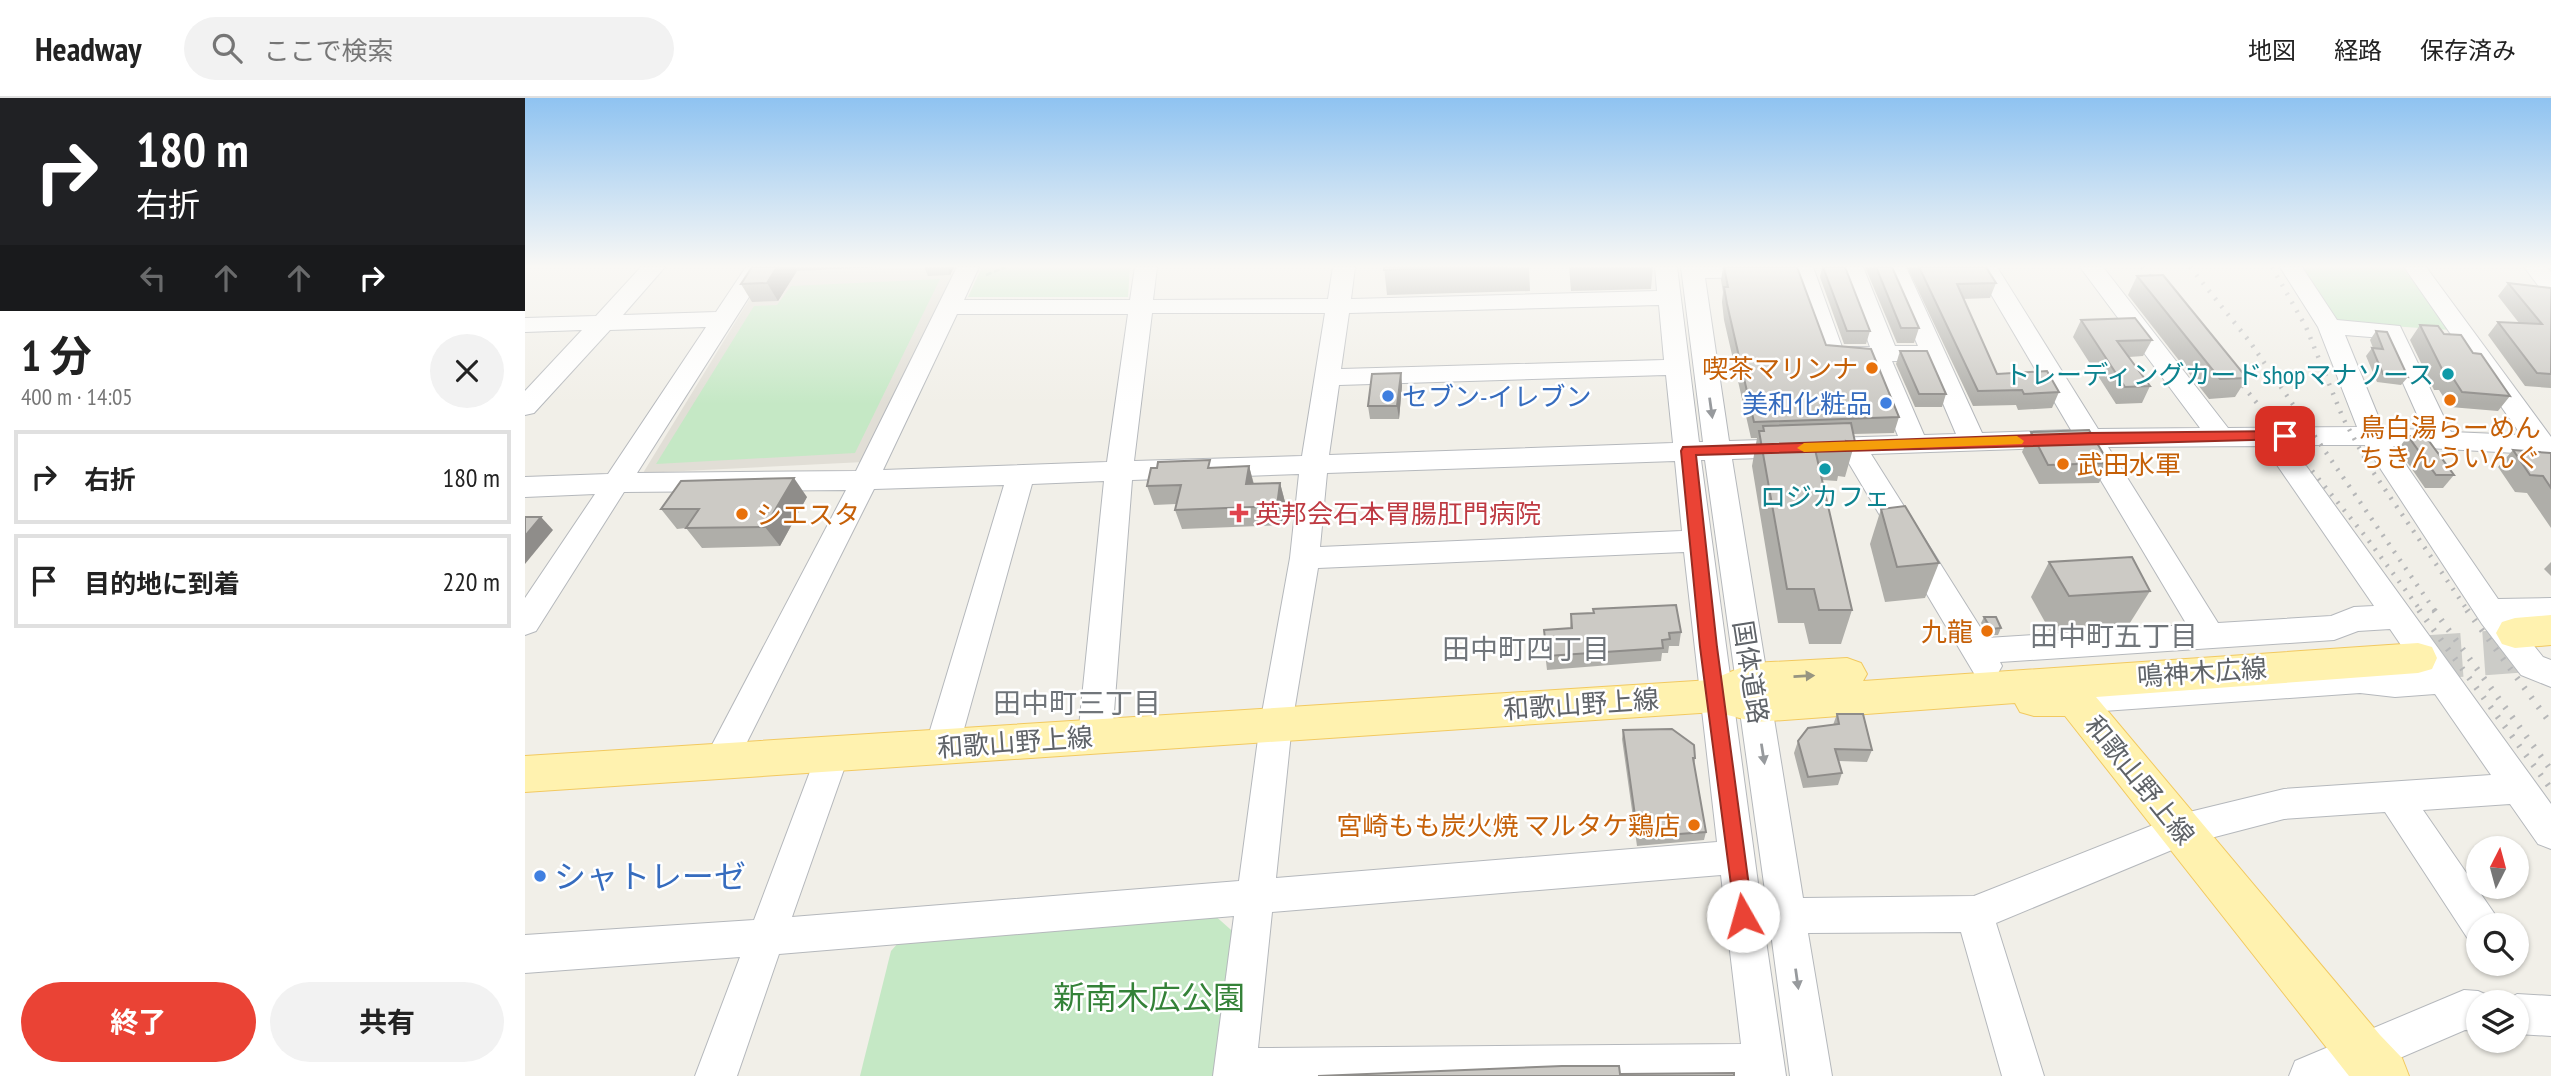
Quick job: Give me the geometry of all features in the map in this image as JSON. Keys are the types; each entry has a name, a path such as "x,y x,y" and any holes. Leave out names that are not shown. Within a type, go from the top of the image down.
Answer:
{"main road":[{"name":"鳴神木広線","path":"1984,669 2416,649"},
{"name":"和歌山野上線","path":"525,774 1715,696 1984,669 2019,700 2075,700 2373,1064"}],"street":[{"path":"525,407 612,313"},
{"path":"525,623 619,482 726,313"},
{"path":"720,762 865,480 946,313"},
{"path":"1095,737 1119,471 1138,313"},
{"path":"1339,313 1314,464 1305,558 1276,724 1235,1073 1765,1070"},
{"name":"国体道路","path":"1678,313 1675,367 1702,451 1697,541 1735,857 1765,1070"},
{"name":"国体道路","path":"1685,313 1702,451 1754,692 1811,1076"},
{"path":"1818,313 1833,355 1934,353"},
{"path":"1867,313 1914,443"},
{"path":"1916,313 1973,442"},
{"path":"2013,313 2210,637"},
{"path":"2126,313 2220,436"},
{"path":"2321,313 2330,327 2373,436 2532,641 2551,610"},
{"path":"2449,313 2546,445"},
{"path":"525,325 722,319"},
{"path":"2330,327 2392,331 2442,440"},
{"path":"1328,377 1675,367"},
{"path":"2270,436 2416,649 2551,833"},
{"path":"525,487 619,482 865,480 2089,438 2373,436 2546,445"},
{"path":"1852,446 1984,669 2210,637 2334,628 2354,619 2416,649"},
{"path":"942,747 1021,474"},
{"path":"1305,558 1697,541"},
{"path":"2075,700 2360,680 2395,684 2416,649"},
{"path":"716,1076 832,755"},
{"path":"1743,916 1973,914 2181,830 2284,804 2518,788"},
{"path":"2394,796 2472,913"},
{"path":"525,954 765,937 1735,857"},
{"path":"1973,914 2023,1076"},
{"path":"2310,1076 2373,1064 2466,1010"},
{"path":"2529,1015 2551,1016"}],"shaded area":[{"path":"741,313 937,313 864,462 643,473"}],"green space":[{"path":"750,313 924,313 855,453 656,464"},
{"path":"2326,313 2437,313 2450,330 2331,322"},
{"name":"新南木広公園","path":"1212,913 1239,937 1217,1076 860,1076 891,951 906,934"}],"building":[{"path":"1729,313 1814,313 1826,345 1871,349 1899,417 1754,422"},
{"path":"1840,313 1863,313 1870,331 1847,331"},
{"path":"1895,313 1912,313 1919,328 1901,328"},
{"path":"1941,313 1970,313 1997,374 2047,371 2059,392 2024,394 2022,390 1978,391"},
{"path":"2167,313 2194,313 2247,378 2220,379"},
{"path":"2533,313 2551,313 2551,374 2537,373 2498,322 2542,324"},
{"path":"2135,318 2152,340 2117,341 2150,386 2125,387 2081,320"},
{"path":"2420,325 2438,326 2444,334 2461,335 2473,353 2481,354 2510,396 2462,392 2451,375 2445,375"},
{"path":"2376,331 2387,332 2408,377 2383,374 2372,348 2383,349"},
{"path":"1900,351 1927,351 1946,394 1919,394"},
{"path":"1401,373 1397,406 1368,406 1372,374"},
{"path":"1851,423 1855,442 1846,441 1847,446 1814,445 1852,610 1819,610 1814,589 1787,589 1759,431 1764,431 1763,426"},
{"path":"2089,430 2109,463 2048,465 2031,432"},
{"path":"2408,436 2426,437 2454,475 2436,475"},
{"path":"2513,450 2551,453 2551,488 2543,476 2530,475"},
{"path":"1210,460 1208,468 1249,466 1246,484 1280,483 1277,506 1175,510 1181,485 1147,486 1151,468 1157,468 1158,462"},
{"path":"794,478 765,527 686,528 699,509 661,509 681,481"},
{"path":"1905,506 1939,563 1897,567 1881,509"},
{"path":"525,517 541,517 525,536"},
{"path":"2132,557 2150,591 2069,596 2049,562"},
{"path":"1676,605 1681,632 1669,633 1670,639 1662,640 1663,648 1547,656 1544,630 1572,628 1571,614 1594,613 1593,609"},
{"path":"1984,617 1996,617 2001,628 1991,629"},
{"path":"1837,714 1863,714 1872,750 1835,749 1842,773 1808,777 1798,741 1808,728 1839,724"},
{"path":"1672,729 1694,745 1693,758 1706,832 1638,837 1623,730"},
{"path":"1619,1066 1620,1074 1734,1073 1734,1076 1318,1076"}],"tunnel":[{"path":"2418,658 2530,650"}],"railway":[{"path":"2227,313 2250,342 2435,611"},
{"path":"2298,313 2343,418 2369,466 2468,611"},
{"path":"2230,370 2366,537 2421,611"},
{"path":"2419,610 2551,789"},
{"path":"2434,610 2551,770"},
{"path":"2467,610 2551,724"}],"slow traffic":[{"path":"1804,448 2017,441"}],"place":[{"name":"喫茶マリンナ","path":"1872,368"},
{"name":"トレーディングカードshopマナソース","path":"2448,374"},
{"name":"セブン-イレブン","path":"1388,396"},
{"name":"鳥白湯らーめん ちきんういんぐ","path":"2450,400"},
{"name":"美和化粧品","path":"1886,403"},
{"name":"武田水軍","path":"2063,464"},
{"name":"ロジカフェ","path":"1825,469"},
{"name":"英邦会石本胃腸肛門病院","path":"1239,513"},
{"name":"シエスタ","path":"742,514"},
{"name":"九龍","path":"1987,631"},
{"name":"宮崎もも炭火焼 マルタケ鶏店","path":"1694,825"},
{"name":"シャトレーゼ","path":"540,876"}],"district":[{"name":"田中町五丁目","path":"2114,635"},
{"name":"田中町四丁目","path":"1526,648"},
{"name":"田中町三丁目","path":"1077,702"}],"route":[{"path":"1743,916 1709,647 1688,451 2089,438 2285,436"}]}
